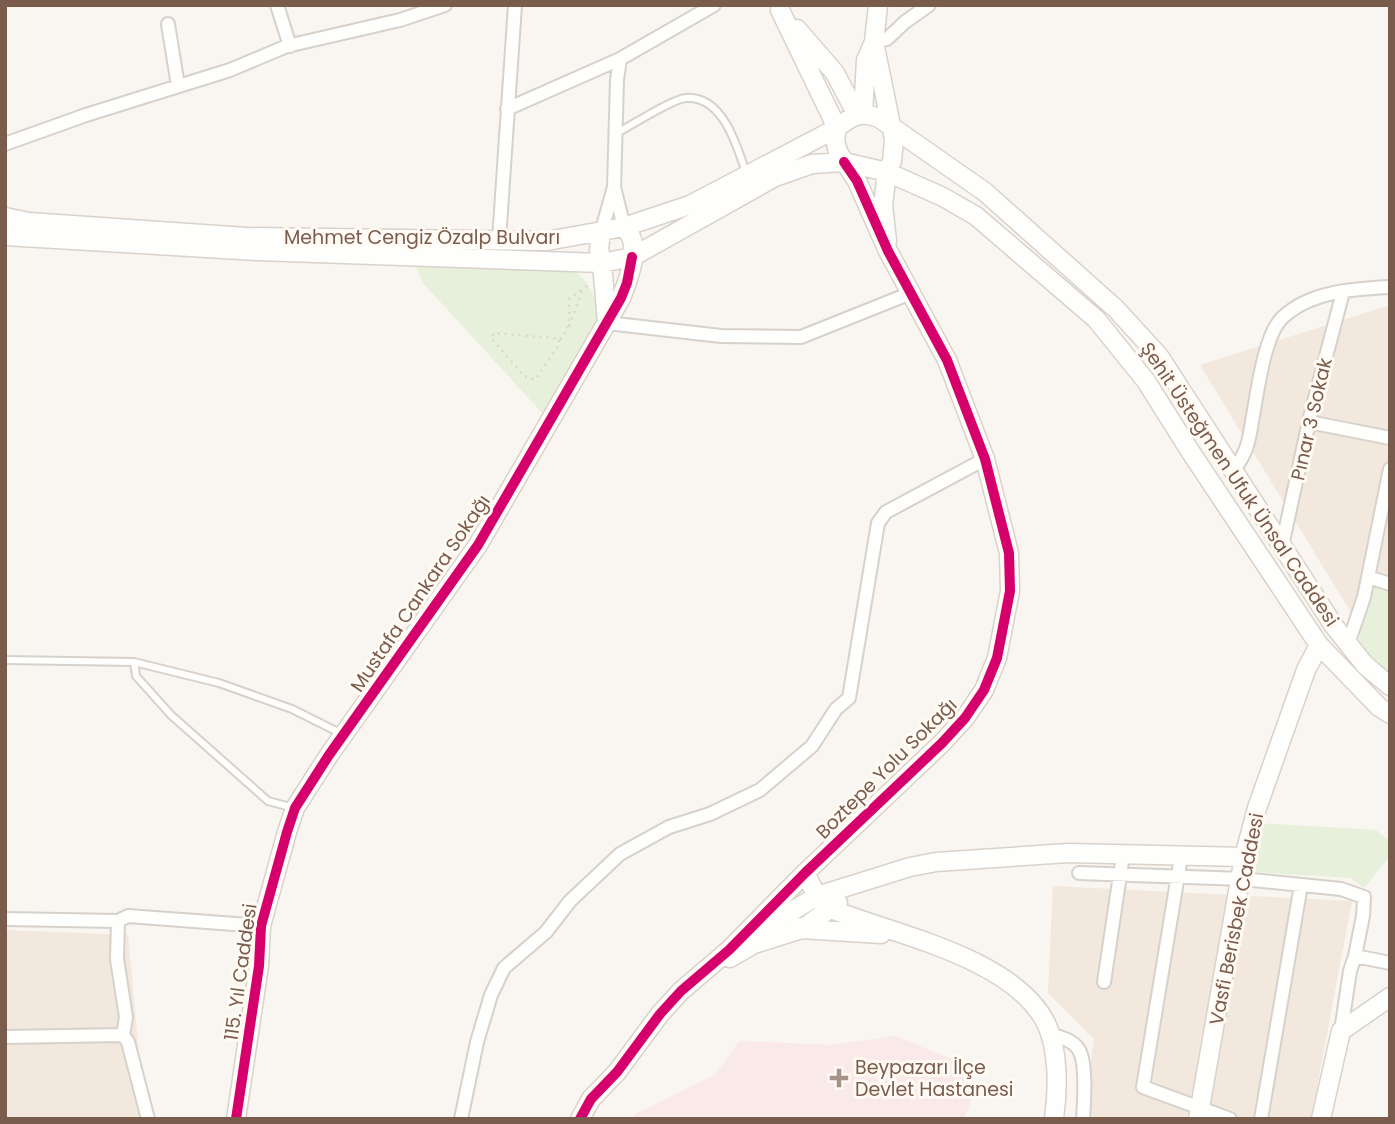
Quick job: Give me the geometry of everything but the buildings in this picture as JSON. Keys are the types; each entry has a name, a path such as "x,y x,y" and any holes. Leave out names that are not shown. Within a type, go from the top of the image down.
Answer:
{"street":[{"path":"277,5 290,46"},
{"path":"392,5 394,20"},
{"path":"5,144 86,115 230,70 290,46 445,5"},
{"path":"499,240 515,5"},
{"path":"507,109 620,58 714,5"},
{"path":"860,114 866,60 874,42 878,5"},
{"path":"874,42 887,39 929,5"},
{"path":"778,8 835,73 860,114 880,118 892,126"},
{"path":"778,8 837,128 836,146 844,162"},
{"path":"168,24 178,86"},
{"path":"874,42 892,126 893,153 887,172 883,205 888,251"},
{"path":"620,58 614,187 599,249 607,323 721,336 801,337 911,292"},
{"name":"Mehmet Cengiz Özalp Bulvarı","path":"5,217 29,222 246,237 547,241 601,233 691,205 860,114"},
{"name":"Şehit Üsteğmen Ufuk Ünsal Caddesi","path":"892,126 985,192 1116,309 1159,356 1348,644 1390,686"},
{"name":"Mehmet Cengiz Özalp Bulvarı","path":"5,236 258,251 602,263 632,257 775,177 812,164 844,162 887,172"},
{"name":"Boztepe Yolu Sokağı","path":"729,950 804,873 965,718 984,690 997,659 1010,591 1009,553 985,459 947,360 844,162"},
{"name":"Şehit Üsteğmen Ufuk Ünsal Caddesi","path":"887,172 943,197 976,216 1097,319 1146,381 1322,647 1379,707 1390,714"},
{"path":"614,187 624,227 634,243 632,257"},
{"name":"Mustafa Cankara Sokağı","path":"287,832 295,808 478,545 607,323 627,283 632,257"},
{"path":"575,263 588,286 604,297"},
{"path":"1233,471 1246,455 1267,350 1282,318 1327,294 1390,287"},
{"name":"Pınar 3 Sokak","path":"1282,546 1309,422 1343,292"},
{"path":"1309,422 1390,438"},
{"path":"461,1119 477,1042 491,995 503,968 546,932 570,901 620,854 669,827 710,814 760,790 812,746 836,709 849,698 878,523 886,512 985,459"},
{"path":"1340,668 1359,615 1390,469"},
{"path":"1368,577 1390,584"},
{"name":"Vasfi Berisbek Caddesi","path":"1199,1114 1244,857 1257,808 1306,670 1322,647 1348,644"},
{"name":"115. Yıl Caddesi","path":"236,1119 259,966 261,926 287,832"},
{"path":"580,1119 591,1099 617,1072 660,1014 681,991 729,950 817,896 910,867 965,859 1043,854 1244,857"},
{"path":"1104,982 1123,855"},
{"path":"1181,857 1143,1087 1199,1114 1230,1119"},
{"path":"804,873 817,896 831,909 964,956 1015,986 1033,1004 1046,1023 1056,1077 1054,1119"},
{"path":"804,873 790,897 787,914 792,922 802,929 900,934"},
{"path":"1079,873 1242,879 1341,889 1364,897 1363,916 1350,971 1341,1031 1321,1119"},
{"path":"705,970 754,944 802,929 845,897 881,875"},
{"path":"1261,1119 1301,885"},
{"path":"5,919 118,921 128,916 261,926"},
{"path":"118,921 117,960 127,1017 123,1035 128,1042 148,1119"},
{"path":"1355,956 1390,963"},
{"path":"1341,1031 1390,998"},
{"path":"1049,1034 1067,1039 1079,1050 1083,1066 1083,1119"},
{"path":"5,1037 123,1035"}],"lane":[{"path":"615,134 684,98 704,100 719,113 738,150 746,175"},
{"path":"5,660 134,662 219,682 292,709 344,735"},
{"path":"134,662 136,676 171,715 268,801 295,808"}],"path":[{"path":"568,330 569,299 588,286"},
{"path":"559,340 559,345 535,380 524,376 491,338 494,334 559,340 564,338 588,286"}],"shaded area":[{"path":"1390,305 1390,652 1364,634 1200,365"},
{"path":"1053,886 1352,901 1311,1119 1082,1119 1094,1039 1048,993"},
{"path":"5,930 128,935 145,1119 5,1119"},
{"name":"Beypazarı İlçe Devlet Hastanesi","path":"895,1036 966,1065 973,1095 964,1119 631,1119 637,1113 715,1075 739,1041 831,1045"}],"green space":[{"path":"413,262 573,270 584,280 595,298 600,319 545,416 423,283"},
{"path":"1372,582 1390,588 1390,677 1360,650 1359,641"},
{"path":"1259,823 1376,830 1390,841 1390,856 1364,888 1351,878 1256,872"}],"cycle path":[{"path":"580,1119 591,1099 617,1072 660,1014 681,991 729,950 965,718 984,690 997,658 1010,591 1009,553 985,459 947,360 888,251 857,181 844,162"},
{"path":"236,1119 259,966 261,926 295,808 329,755 478,545 621,298 632,257"}],"place":[{"name":"Beypazarı İlçe Devlet Hastanesi","path":"839,1078"}]}
